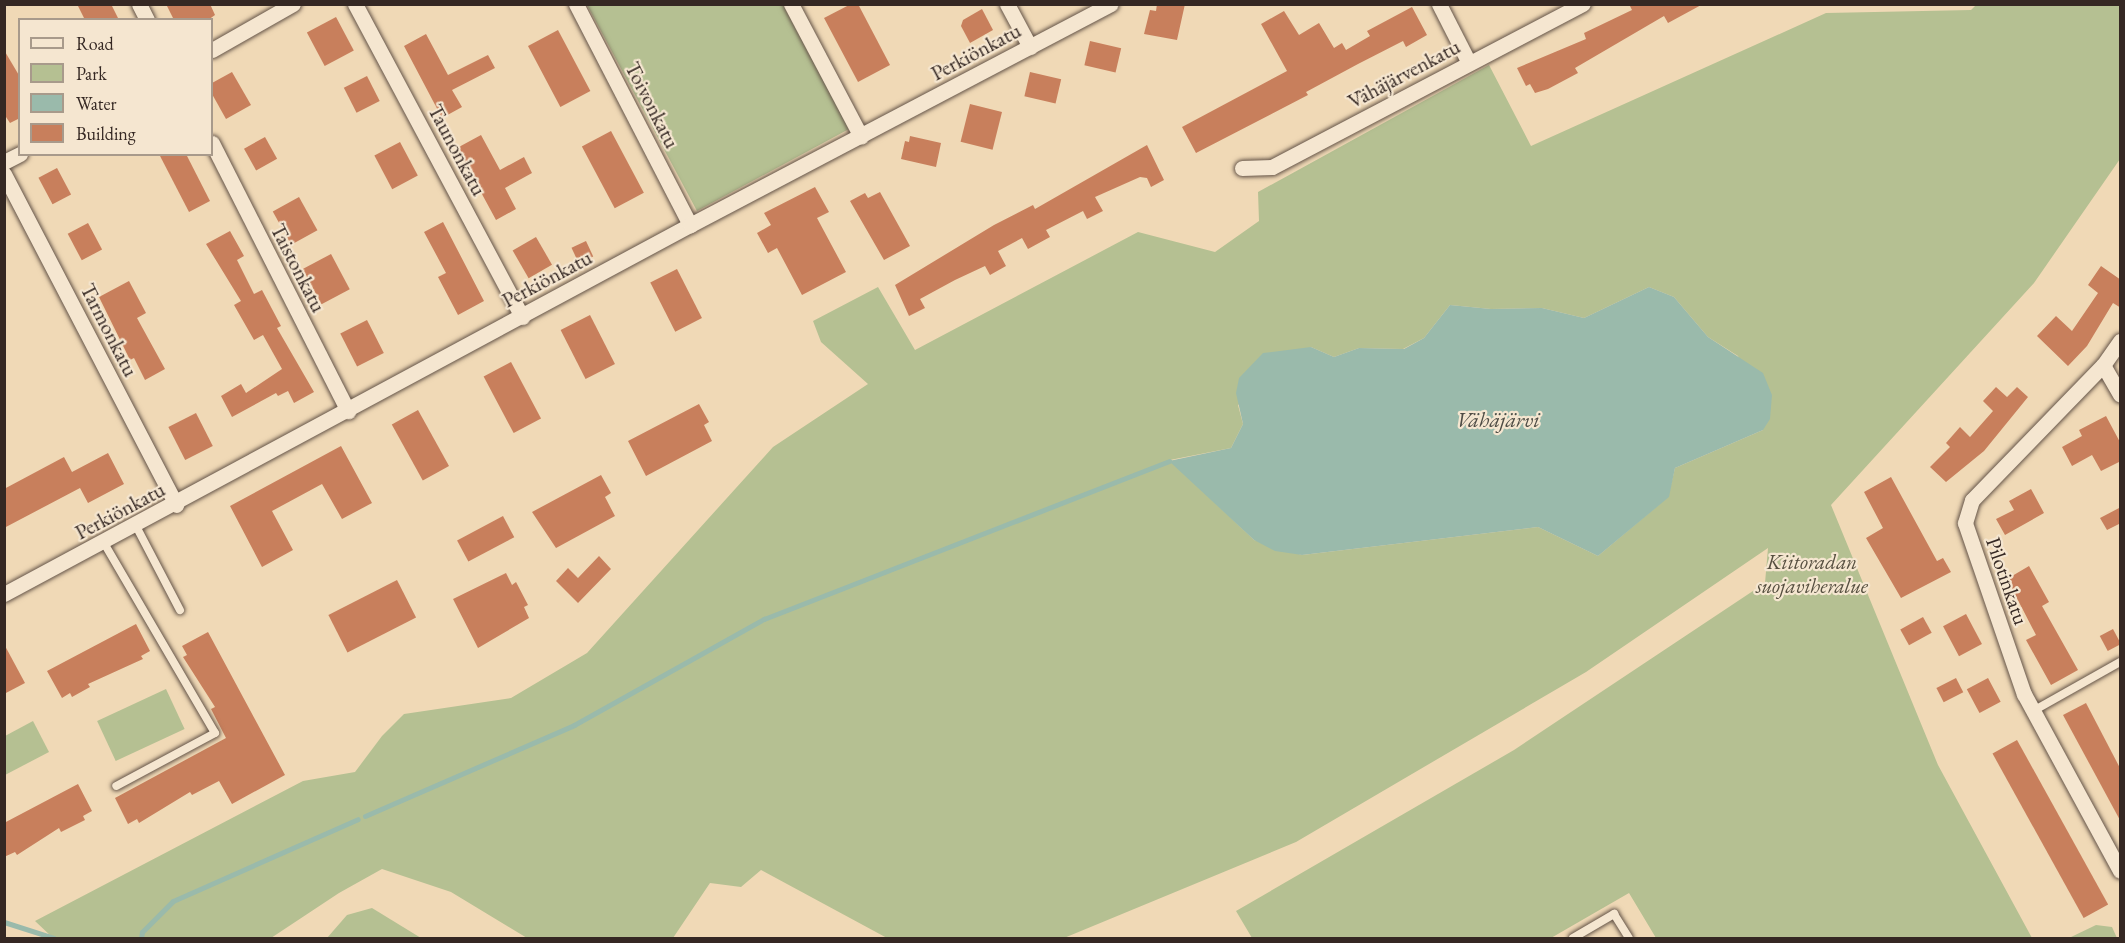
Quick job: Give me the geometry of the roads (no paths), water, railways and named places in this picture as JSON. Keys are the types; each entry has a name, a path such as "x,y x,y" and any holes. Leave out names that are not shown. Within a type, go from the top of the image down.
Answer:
{"street":[{"path":"139,4 146,18"},
{"path":"213,49 293,4"},
{"name":"Taunonkatu","path":"355,4 522,316"},
{"name":"Toivonkatu","path":"576,4 690,225"},
{"path":"791,4 861,137"},
{"path":"1007,4 1030,47"},
{"name":"Perkiönkatu","path":"4,594 176,505 690,225 1111,4"},
{"path":"1439,4 1469,63"},
{"name":"Vähäjärvenkatu","path":"1242,168 1272,167 1583,4"},
{"name":"Taistonkatu","path":"213,145 348,411"},
{"path":"4,162 18,155"},
{"name":"Tarmonkatu","path":"4,174 176,505"},
{"name":"Pilotinkatu","path":"2120,870 2032,712 1965,524 1972,500 2103,365 2121,341"},
{"path":"2103,365 2121,395"}],"lane":[{"path":"136,526 180,610"},
{"path":"104,543 215,733 116,786"},
{"path":"2032,712 2121,662"},
{"path":"1573,939 1614,914 1629,939"}],"water":[{"name":"Vähäjärvi","path":"1649,287 1674,297 1708,337 1763,373 1772,395 1770,419 1763,430 1675,468 1669,497 1598,556 1538,527 1302,555 1275,551 1254,540 1169,461 1231,448 1243,424 1236,393 1239,378 1263,353 1311,347 1334,357 1359,348 1404,349 1424,338 1450,305 1491,309 1542,308 1584,318"}],"waterway":[{"path":"365,816 574,725 764,619 1169,461"},
{"path":"141,938 142,932 173,901 358,819"},
{"path":"4,922 54,938"}],"park label":[{"name":"Kiitoradan suojaviheralue","path":"1812,574"}]}
